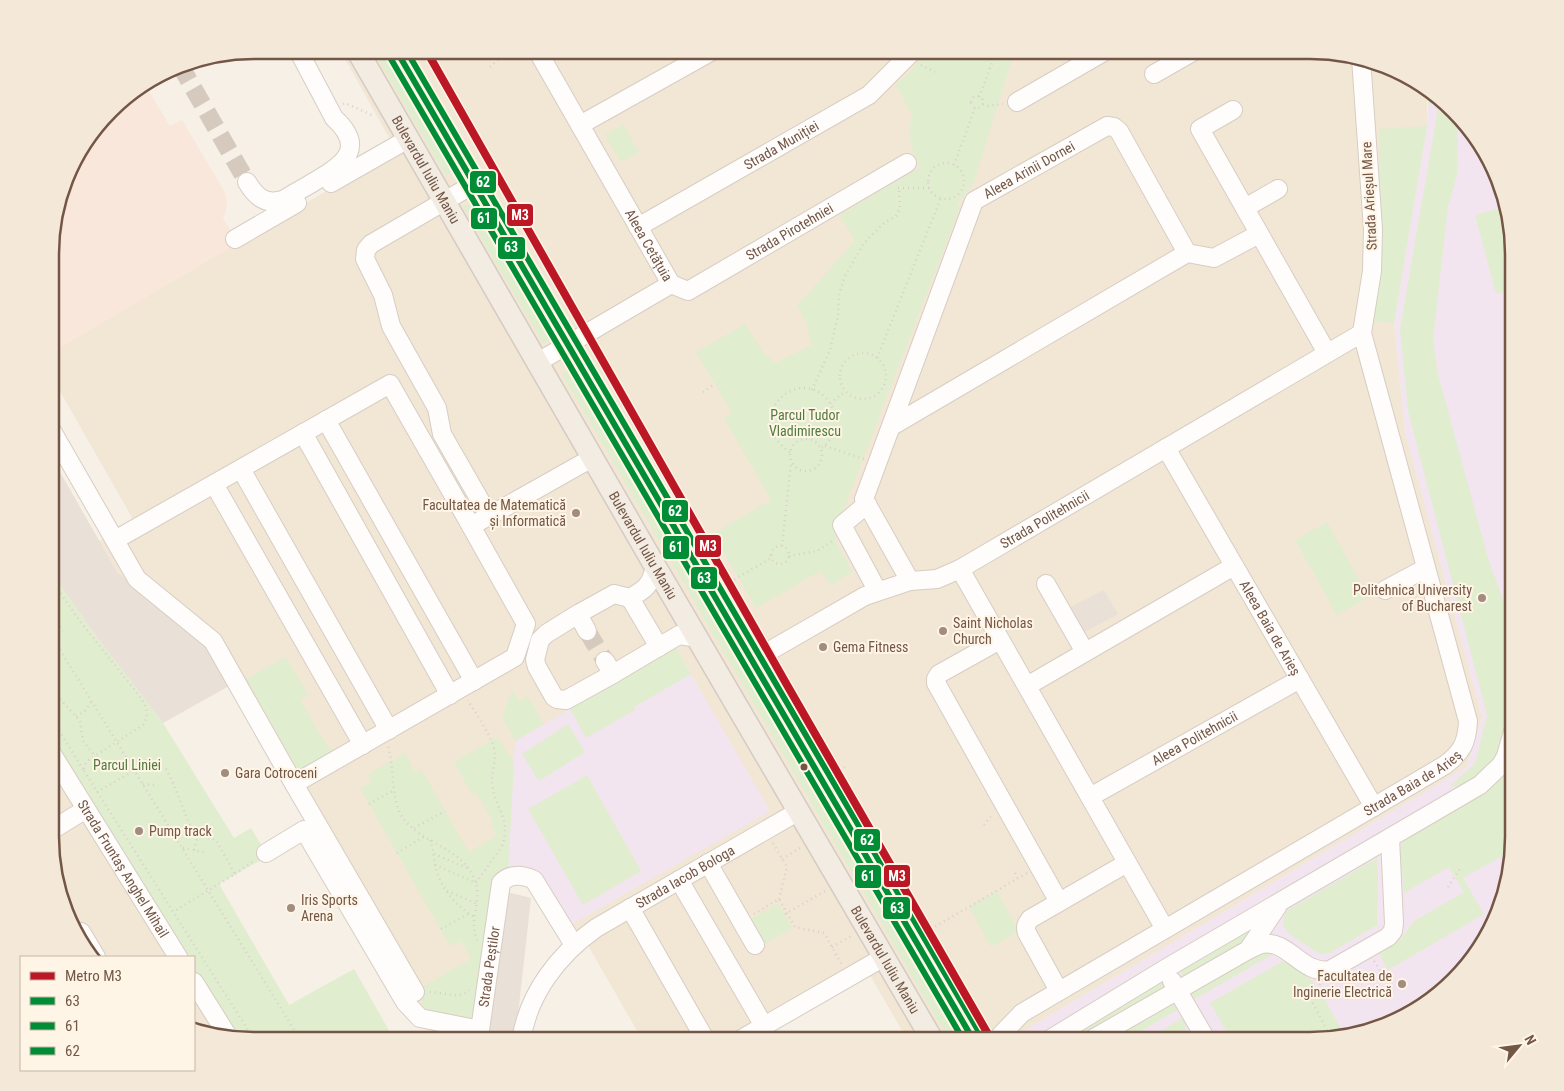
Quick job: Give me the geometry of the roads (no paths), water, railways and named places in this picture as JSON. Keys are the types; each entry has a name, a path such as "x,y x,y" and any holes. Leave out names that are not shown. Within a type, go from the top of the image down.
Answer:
{"main road":[{"name":"Bulevardul Iuliu Maniu","path":"362,59 592,458 928,1032"},
{"path":"401,59 969,1032"}],"street":[{"path":"250,187 260,199 276,202 283,200 332,172 349,154 348,136 338,122 303,59"},
{"name":"Aleea Cetățuia","path":"538,362 670,284 542,59"},
{"path":"580,125 698,59"},
{"name":"Strada Muniției","path":"638,227 869,95 914,59"},
{"path":"1017,102 1091,59"},
{"path":"1154,74 1180,59"},
{"name":"Strada Arieșul Mare","path":"1362,65 1373,229 1372,272 1362,333"},
{"path":"1233,110 1200,129 1327,353"},
{"name":"Aleea Arinii Dornei","path":"867,504 864,499 974,201 1107,126 1114,127 1119,131 1187,253"},
{"path":"235,239 408,139"},
{"name":"Strada Pirotehniei","path":"670,284 688,291 907,163"},
{"path":"474,184 371,244 365,254 366,264 383,295 391,326 437,408 442,434 489,516"},
{"path":"1245,208 1278,190"},
{"path":"892,426 1187,253 1214,258 1259,234"},
{"name":"Strada Politehnicii","path":"752,661 878,590 910,581 937,578 960,569 1362,333"},
{"name":"Strada Baia de Arieș","path":"1004,1032 1022,1013 1445,765 1461,751 1467,736 1468,721 1362,333"},
{"path":"115,540 390,384 526,624 515,657 294,784"},
{"path":"398,398 423,384"},
{"path":"326,420 462,688"},
{"path":"303,433 462,688"},
{"path":"59,443 137,579 213,641 415,992"},
{"name":"Aleea Baia de Arieș","path":"1166,448 1374,807"},
{"path":"471,526 592,458"},
{"path":"241,468 386,732"},
{"path":"214,484 363,745"},
{"path":"878,590 842,525 867,504 910,581"},
{"path":"655,566 652,579 644,590 630,598 614,594 578,614 546,634 540,640 535,660 554,697 562,701 566,700 609,668 659,647 679,635 699,640"},
{"path":"1026,686 1234,566"},
{"path":"1385,590 1426,568"},
{"path":"960,569 1165,929"},
{"path":"1046,584 1085,652"},
{"path":"630,598 659,647"},
{"path":"578,614 588,631"},
{"path":"1000,640 939,674 936,683 1059,902"},
{"name":"Aleea Politehnicii","path":"1090,797 1300,679"},
{"path":"1062,1032 1480,786 1505,759"},
{"name":"Strada Fruntaș Anghel Mihail","path":"59,765 177,956"},
{"path":"59,826 86,809"},
{"name":"Strada Iacob Bologa","path":"523,1032 528,1008 539,986 574,945 596,928 798,811"},
{"name":"Strada Peștilor","path":"266,853 304,830 405,1002 420,1018 480,1030 501,883 505,878 526,876 534,880 574,945"},
{"path":"1105,1032 1248,950 1263,944 1274,945 1284,949 1315,970 1325,971 1388,937 1393,931 1394,923 1390,838"},
{"path":"708,863 755,945"},
{"path":"1059,991 1025,928 1030,919 1127,863"},
{"path":"679,880 764,1026"},
{"path":"1248,950 1279,903"},
{"path":"630,908 701,1032"},
{"path":"754,1032 884,957"},
{"path":"1165,970 1202,1032"},
{"path":"195,984 223,1030"}],"tunnel":[{"path":"184,72 247,182"},
{"path":"587,631 605,661"}],"metro line":[{"name":"M3","path":"431,59 987,1032"}],"place":[{"name":"Facultatea de Matematică și Informatică","path":"576,513"},
{"name":"Politehnica University of Bucharest","path":"1482,598"},
{"name":"Saint Nicholas Church","path":"943,631"},
{"name":"Gema Fitness","path":"823,647"},
{"name":"Gara Cotroceni","path":"225,773"},
{"name":"Pump track","path":"139,831"},
{"name":"Iris Sports Arena","path":"291,908"},
{"name":"Facultatea de Inginerie Electrică","path":"1402,984"}],"park label":[{"name":"Parcul Tudor Vladimirescu","path":"805,424"},
{"name":"Parcul Liniei","path":"127,765"}]}
